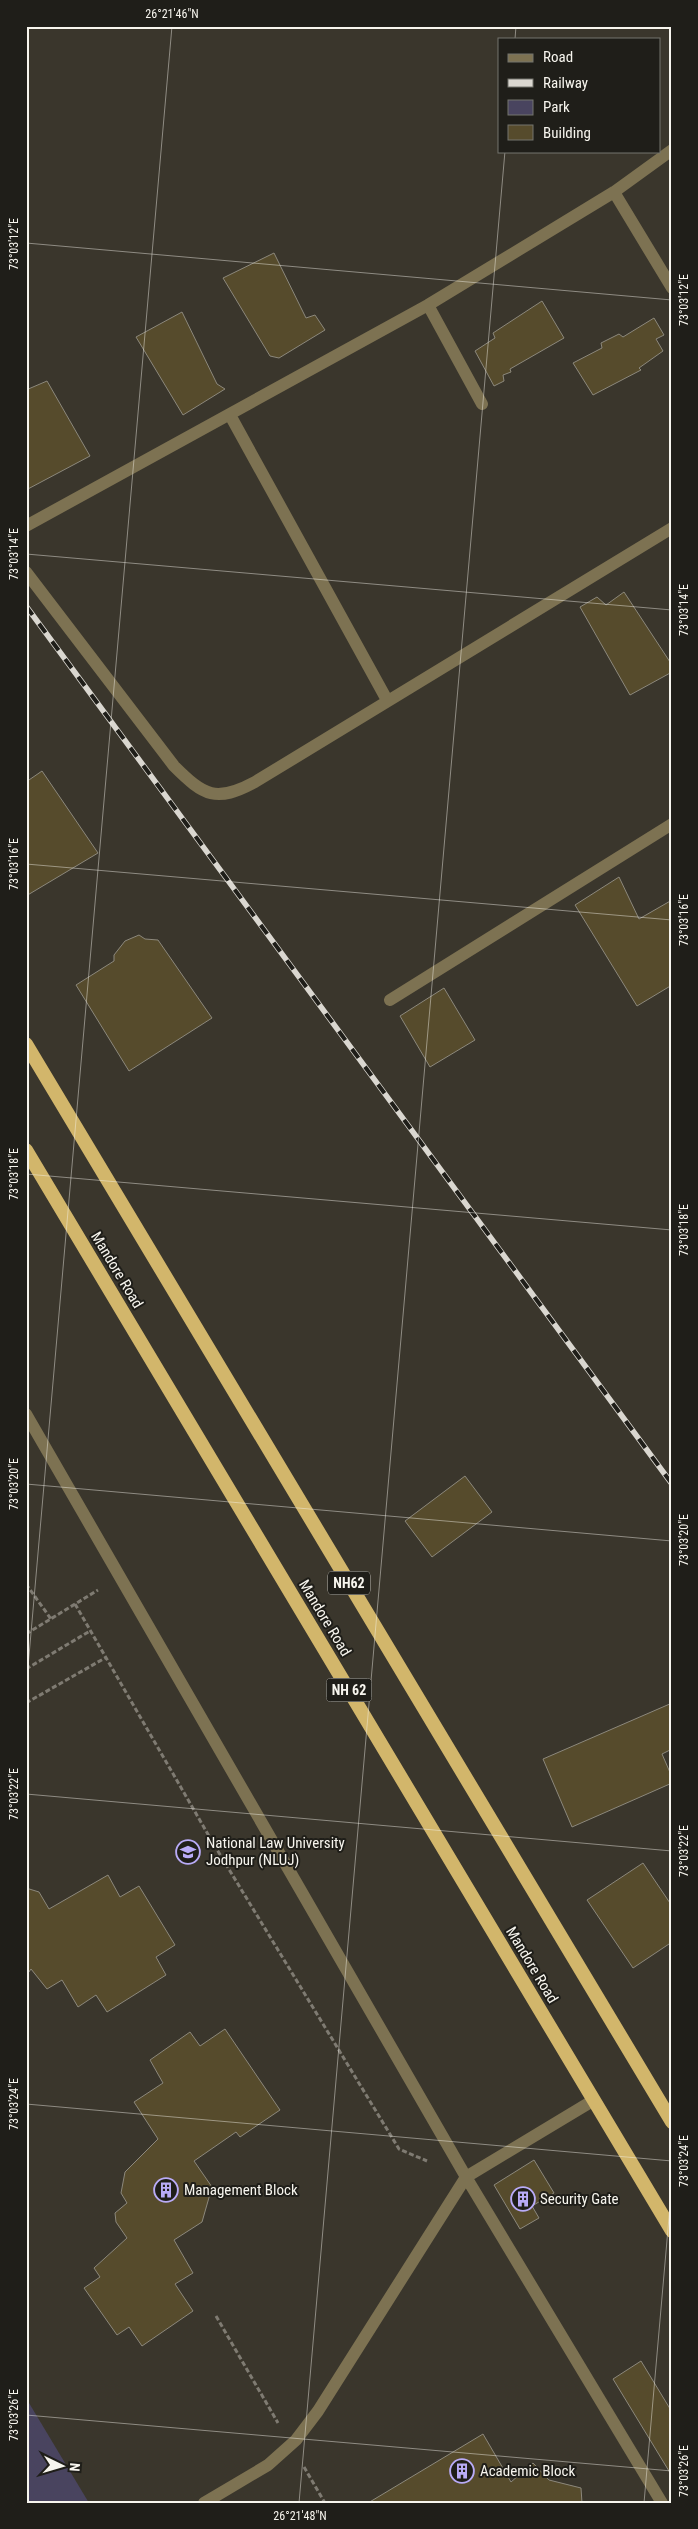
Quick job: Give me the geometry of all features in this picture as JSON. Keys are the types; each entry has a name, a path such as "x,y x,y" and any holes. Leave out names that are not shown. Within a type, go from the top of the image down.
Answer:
{"highway":[{"name":"NH62","path":"26,1044 672,2122"},
{"name":"Mandore Road","path":"26,1150 672,2231"}],"street":[{"path":"26,526 428,305 614,192 672,150"},
{"path":"614,192 672,288"},
{"path":"428,305 482,404"},
{"path":"230,415 387,700"},
{"path":"26,572 174,766 194,786 220,796 240,791 672,528"},
{"path":"390,1000 672,824"},
{"path":"26,1414 466,2177 662,2503"},
{"path":"204,2503 268,2465 291,2445 318,2411 466,2177 594,2100"}],"path":[{"path":"26,1634 120,1576"},
{"path":"26,1584 51,1619"},
{"path":"75,1604 213,1843 399,2150 466,2177"},
{"path":"26,1669 90,1631"},
{"path":"26,1703 105,1658"},
{"path":"216,2316 325,2503"}],"green space":[{"path":"26,2398 89,2503 26,2503"}],"building":[{"path":"274,253 306,318 315,315 325,330 279,358 270,356 223,278"},
{"path":"542,301 564,338 510,369 511,372 503,375 504,381 494,386 475,351 495,338 493,333"},
{"path":"182,312 217,384 225,389 183,415 136,337"},
{"path":"654,318 664,335 656,339 663,351 639,368 641,370 593,395 573,363 602,348 601,343 619,334 623,337"},
{"path":"47,381 90,456 26,490 26,390"},
{"path":"624,592 672,665 672,672 630,695 580,607 597,597 606,605"},
{"path":"42,771 98,853 26,896 26,782"},
{"path":"619,877 639,919 672,900 672,985 637,1006 575,905"},
{"path":"139,935 145,939 158,940 212,1018 129,1071 76,985 114,961 114,955 125,941"},
{"path":"444,988 475,1040 430,1067 400,1016"},
{"path":"465,1476 492,1512 432,1557 405,1521"},
{"path":"672,1703 672,1749 662,1754 672,1777 672,1783 572,1827 543,1759"},
{"path":"643,1863 672,1906 672,1942 633,1968 587,1900"},
{"path":"108,1875 120,1897 139,1886 175,1945 156,1957 166,1975 107,2012 96,1995 78,2007 62,1980 47,1989 31,1969 26,1976 26,1888 39,1892 49,1909"},
{"name":"Management Block","path":"225,2029 280,2110 240,2137 236,2132 194,2161 212,2187 202,2222 174,2240 193,2273 175,2284 193,2311 142,2346 129,2327 117,2335 84,2288 100,2277 94,2268 127,2238 116,2222 115,2213 127,2203 121,2193 125,2172 158,2139 134,2102 163,2083 150,2060 190,2032 200,2046"},
{"name":"Security Gate","path":"534,2160 554,2193 532,2206 539,2218 520,2229 494,2185"},
{"path":"641,2361 672,2412 672,2476 613,2379"},
{"name":"Academic Block","path":"483,2434 511,2482 533,2463 549,2480 581,2488 582,2503 368,2503"}],"railway":[{"path":"26,606 672,1484"}],"place":[{"name":"National Law University Jodhpur (NLUJ)","path":"188,1852"},
{"name":"Management Block","path":"166,2190"},
{"name":"Security Gate","path":"523,2199"},
{"name":"Academic Block","path":"462,2471"}]}
